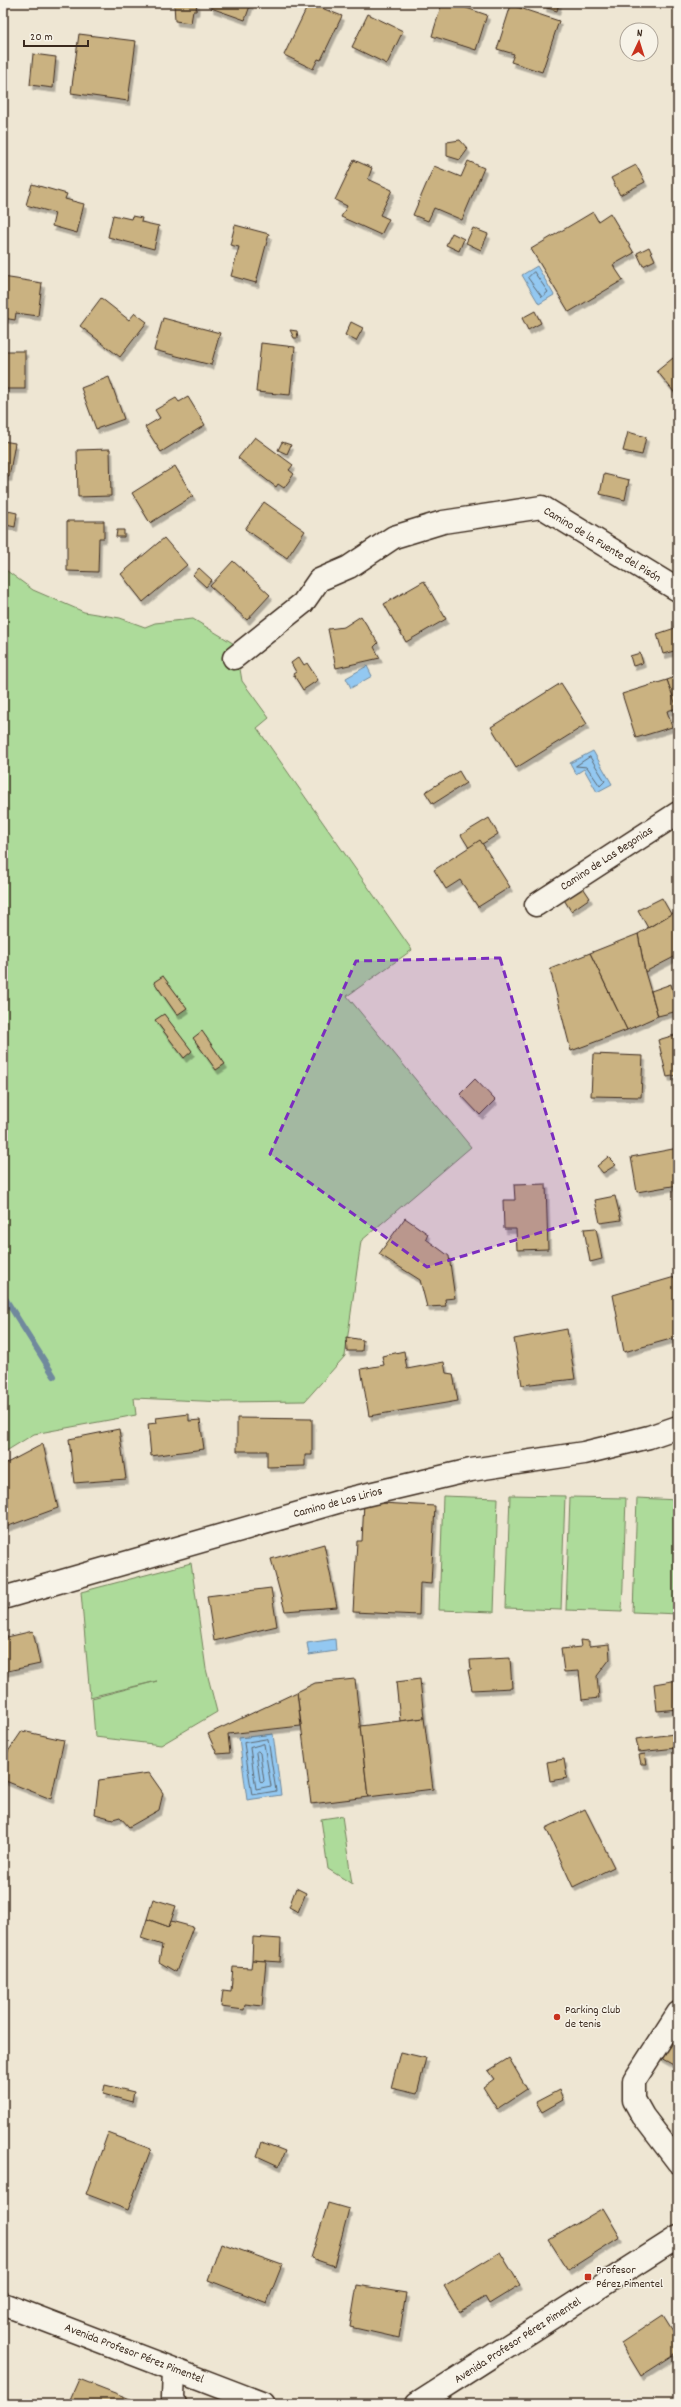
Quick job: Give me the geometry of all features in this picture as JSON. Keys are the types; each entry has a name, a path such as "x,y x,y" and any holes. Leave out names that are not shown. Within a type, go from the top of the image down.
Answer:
{"street":[{"name":"Camino de la Fuente del Pisón","path":"234,658 303,603 319,580 349,567 394,538 451,521 542,507 678,590"},
{"name":"Camino de Las Begonias","path":"536,905 678,813"},
{"name":"Camino de Los Lirios","path":"3,1598 348,1499 471,1470 599,1450 649,1437 678,1427"},
{"path":"678,2013 634,2081 634,2100 643,2116 678,2162"},
{"name":"Avenida Profesor Pérez Pimentel","path":"417,2404 678,2237"},
{"name":"Avenida Profesor Pérez Pimentel","path":"3,2304 264,2404"},
{"path":"174,2370 173,2397 175,2404"}],"highlighted area":[{"path":"500,958 578,1221 427,1267 270,1154 356,961"}],"green space":[{"path":"3,568 33,590 84,612 120,618 145,627 155,623 193,619 236,645 242,681 269,718 257,728 412,950 347,996 471,1147 361,1241 345,1356 305,1401 224,1402 134,1398 136,1415 34,1434 3,1453"},
{"path":"510,1495 565,1496 561,1610 506,1608"},
{"path":"443,1496 498,1498 494,1612 439,1610"},
{"path":"570,1497 626,1498 622,1612 566,1610"},
{"path":"637,1498 678,1500 678,1614 633,1612"},
{"path":"191,1563 206,1669 217,1712 161,1745 95,1737 92,1698 157,1681 90,1697 81,1592"},
{"path":"342,1816 352,1884 328,1869 321,1819"}],"water":[{"path":"537,266 554,295 539,304 522,275"},
{"path":"367,666 372,676 351,688 346,678"},
{"path":"593,751 612,784 597,792 584,769 576,774 570,763"},
{"path":"335,1639 336,1651 309,1655 307,1643"},
{"path":"273,1734 281,1795 247,1800 239,1738"}],"building":[{"path":"174,3 197,3 196,11 193,11 191,23 175,21"},
{"path":"212,3 251,3 245,20 211,8"},
{"path":"309,3 342,16 321,60 318,59 313,69 284,55"},
{"path":"442,3 452,3 487,15 476,50 432,36"},
{"path":"545,3 559,3 557,11 544,7"},
{"path":"511,5 559,21 542,72 511,62 514,54 497,49"},
{"path":"368,14 403,31 387,64 352,47"},
{"path":"79,34 136,41 128,101 71,93"},
{"path":"33,54 56,57 53,88 30,85"},
{"path":"460,140 468,149 460,160 447,156 447,142"},
{"path":"354,160 372,168 368,179 392,190 380,215 389,219 381,235 341,217 347,206 335,200"},
{"path":"468,161 484,168 462,220 434,208 428,221 413,215 434,166 461,177"},
{"path":"636,165 645,182 620,195 611,178"},
{"path":"32,184 67,194 65,199 84,204 77,233 52,226 55,213 26,205"},
{"path":"593,212 598,221 610,213 634,253 613,265 623,280 569,312 531,249"},
{"path":"113,215 131,219 132,216 142,218 141,222 159,226 154,249 108,237"},
{"path":"235,225 269,234 256,283 231,276 239,247 230,245"},
{"path":"473,228 488,234 481,250 466,243"},
{"path":"452,233 464,239 459,251 446,245"},
{"path":"649,247 655,260 643,266 637,253"},
{"path":"3,277 42,283 38,316 16,313 15,320 3,318"},
{"path":"101,298 129,320 135,313 147,322 120,357 80,326"},
{"path":"535,311 541,323 528,330 522,318"},
{"path":"163,318 220,333 211,365 154,350"},
{"path":"351,322 363,328 356,341 345,335"},
{"path":"290,330 297,331 298,338 294,338"},
{"path":"261,343 295,347 290,395 256,392"},
{"path":"3,351 25,351 25,389 3,389"},
{"path":"673,358 678,363 678,397 657,371"},
{"path":"109,377 124,419 96,429 81,388"},
{"path":"188,397 205,425 161,452 145,427 160,418 155,410 176,398 179,402"},
{"path":"628,432 646,437 642,455 623,451"},
{"path":"255,437 293,465 289,470 294,474 284,488 278,484 276,487 238,458"},
{"path":"3,441 15,443 9,477 3,476"},
{"path":"282,442 291,445 287,454 278,450"},
{"path":"110,449 111,496 78,497 77,450"},
{"path":"175,466 193,496 150,523 132,493"},
{"path":"604,474 629,480 625,500 600,494"},
{"path":"264,502 305,531 287,558 245,529"},
{"path":"8,511 17,513 15,527 6,525"},
{"path":"67,521 104,521 104,538 99,538 98,572 67,571"},
{"path":"117,530 124,530 124,537 116,537"},
{"path":"164,538 187,565 143,602 121,574"},
{"path":"233,561 270,595 247,620 210,586"},
{"path":"199,568 212,580 206,587 193,575"},
{"path":"424,581 446,619 406,642 384,604"},
{"path":"361,616 378,643 374,647 380,658 336,668 328,629 344,627"},
{"path":"678,627 678,650 663,654 657,634"},
{"path":"640,653 643,663 633,666 630,656"},
{"path":"299,657 304,665 307,663 318,680 303,690 293,674 296,672 291,663"},
{"path":"678,676 678,712 667,680"},
{"path":"667,680 677,708 667,711 672,727 636,738 622,694"},
{"path":"561,683 587,724 516,768 491,727"},
{"path":"459,771 466,783 433,804 425,792"},
{"path":"489,818 498,834 471,851 461,835"},
{"path":"480,840 510,887 478,907 460,880 446,889 434,870"},
{"path":"582,886 590,898 571,911 563,898"},
{"path":"662,898 671,914 648,928 638,910"},
{"path":"678,910 678,955 645,972 638,934"},
{"path":"638,934 645,972 658,1016 627,1030 590,953"},
{"path":"590,953 627,1030 571,1051 550,969"},
{"path":"163,976 187,1008 177,1015 154,982"},
{"path":"671,984 678,1011 658,1016 651,991"},
{"path":"164,1014 192,1051 184,1058 155,1020"},
{"path":"202,1031 225,1064 216,1070 193,1038"},
{"path":"678,1034 678,1075 667,1077 658,1040"},
{"path":"593,1054 643,1056 641,1097 591,1096"},
{"path":"475,1079 495,1100 480,1115 460,1094"},
{"path":"678,1148 678,1185 637,1192 631,1157"},
{"path":"608,1157 616,1165 603,1173 597,1166"},
{"path":"546,1184 548,1249 517,1250 516,1229 504,1229 503,1200 515,1200 514,1185"},
{"path":"615,1196 621,1220 600,1223 595,1200"},
{"path":"405,1218 428,1234 426,1239 449,1256 455,1298 445,1299 446,1306 427,1307 420,1280 379,1254"},
{"path":"596,1228 602,1259 590,1262 584,1229"},
{"path":"678,1276 678,1337 624,1352 613,1295"},
{"path":"567,1329 575,1379 522,1385 514,1339"},
{"path":"346,1337 363,1340 362,1351 347,1351"},
{"path":"404,1351 407,1369 444,1362 446,1373 453,1374 458,1401 369,1416 361,1369 384,1365 382,1356"},
{"path":"189,1414 189,1421 200,1420 204,1449 151,1456 148,1424 157,1423 156,1418"},
{"path":"237,1418 312,1419 312,1455 305,1455 305,1466 267,1467 267,1451 237,1451"},
{"path":"119,1429 126,1479 74,1483 69,1439"},
{"path":"43,1444 58,1508 3,1528 3,1465"},
{"path":"364,1502 435,1506 431,1584 420,1583 419,1615 353,1612 357,1541 362,1541"},
{"path":"324,1544 337,1607 285,1611 271,1559"},
{"path":"271,1588 277,1626 214,1641 207,1596"},
{"path":"33,1631 40,1664 3,1672 3,1638"},
{"path":"580,1640 589,1641 589,1646 609,1644 610,1659 597,1676 599,1698 582,1700 579,1671 564,1672 561,1649 581,1647"},
{"path":"510,1658 512,1688 472,1690 468,1670 471,1670 470,1660"},
{"path":"355,1679 368,1797 311,1804 297,1692 315,1683"},
{"path":"420,1679 424,1718 400,1721 396,1682"},
{"path":"678,1680 678,1709 657,1711 654,1684"},
{"path":"297,1692 301,1726 228,1734 230,1753 217,1754 208,1734"},
{"path":"424,1718 433,1789 368,1797 360,1726"},
{"path":"22,1731 64,1740 51,1799 3,1780 3,1759"},
{"path":"674,1734 676,1748 639,1752 636,1739"},
{"path":"645,1754 647,1764 641,1764 639,1755"},
{"path":"564,1759 567,1778 550,1781 547,1762"},
{"path":"149,1773 163,1793 159,1810 129,1827 120,1817 113,1819 95,1814 99,1780"},
{"path":"585,1809 614,1867 573,1887 546,1828"},
{"path":"296,1888 306,1893 298,1912 289,1907"},
{"path":"153,1899 176,1906 169,1927 147,1919"},
{"path":"147,1919 169,1927 171,1921 193,1927 176,1972 159,1962 162,1945 141,1938"},
{"path":"253,1937 281,1939 280,1962 252,1960"},
{"path":"252,1960 266,1961 262,2006 245,2004 244,2010 221,2007 223,1990 231,1991 233,1967 251,1968"},
{"path":"678,2028 678,2066 677,2067 659,2057"},
{"path":"400,2052 426,2058 417,2094 391,2088"},
{"path":"509,2058 527,2089 497,2109 483,2087 494,2079 488,2071"},
{"path":"105,2085 134,2092 132,2102 103,2094"},
{"path":"559,2090 563,2100 542,2112 536,2102"},
{"path":"108,2133 151,2149 128,2210 86,2194"},
{"path":"262,2142 285,2151 279,2166 257,2156"},
{"path":"328,2203 349,2209 334,2266 311,2258"},
{"path":"603,2208 620,2237 568,2270 549,2240"},
{"path":"221,2243 282,2265 267,2303 208,2280"},
{"path":"500,2252 520,2285 489,2304 485,2297 460,2312 444,2286"},
{"path":"357,2285 406,2293 399,2338 350,2327"},
{"path":"663,2315 678,2339 678,2352 641,2376 621,2343"},
{"path":"79,2379 138,2402 138,2404 68,2404"}],"waterway":[{"path":"3,1295 54,1376"}],"place":[{"name":"Parking Club de tenis","path":"557,2017"},
{"name":"Profesor Pérez Pimentel","path":"588,2277"}]}
